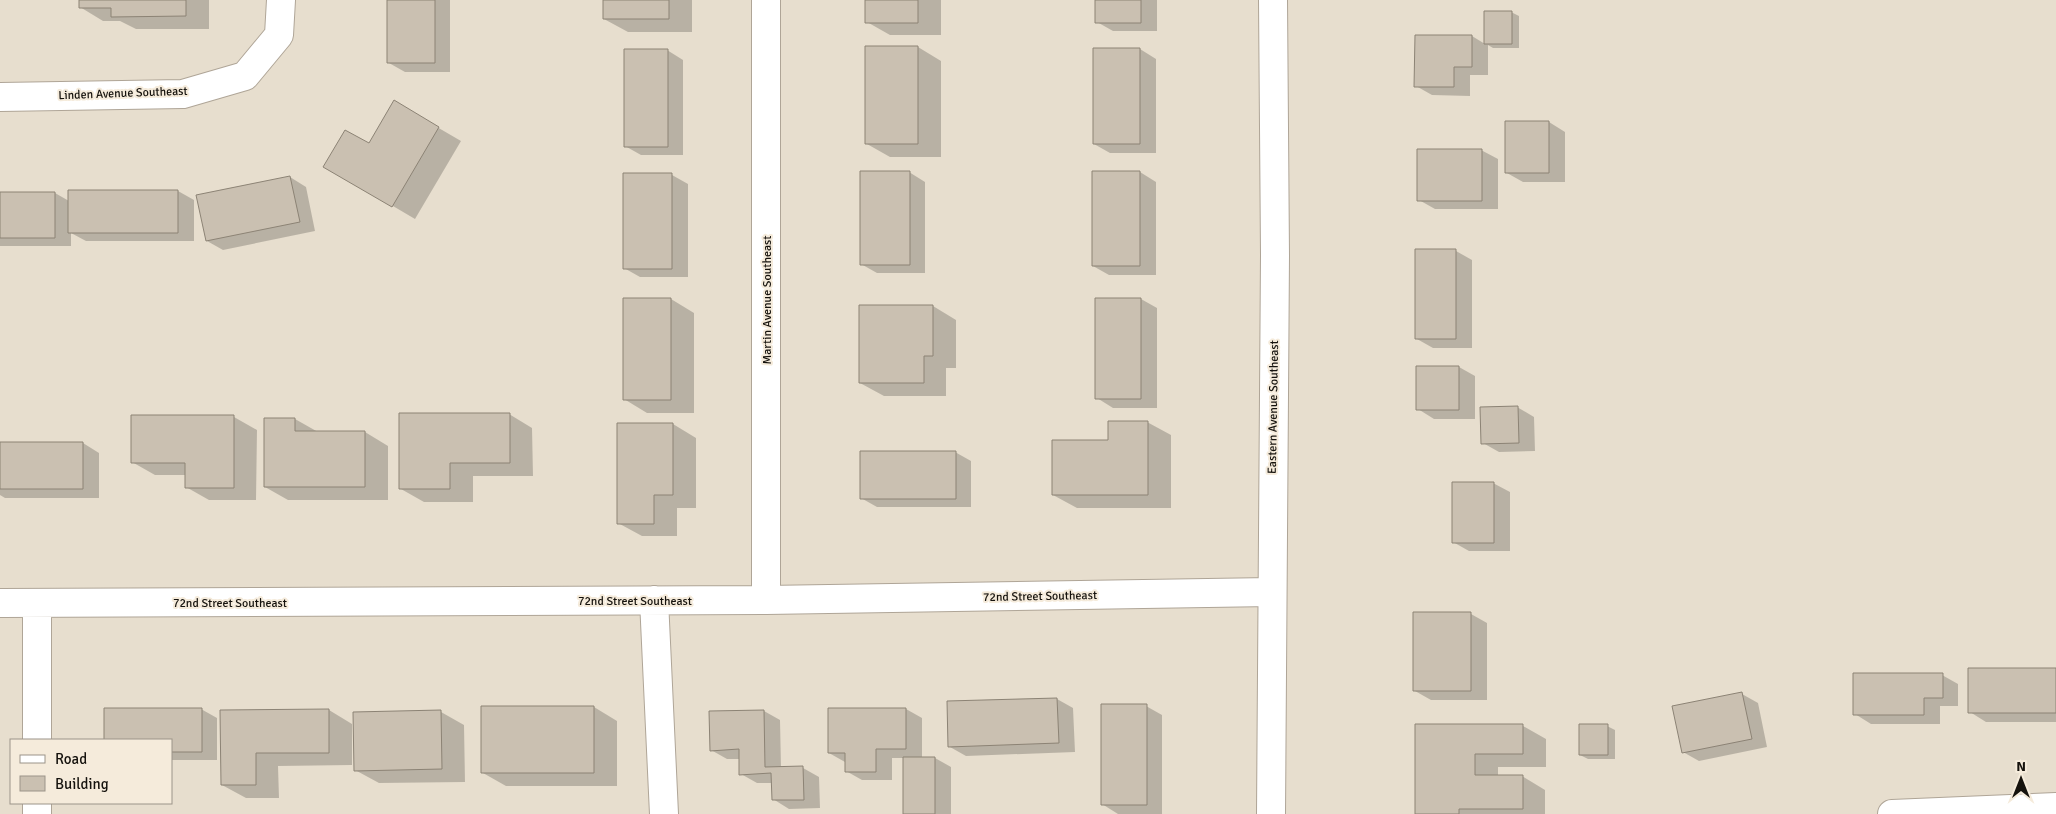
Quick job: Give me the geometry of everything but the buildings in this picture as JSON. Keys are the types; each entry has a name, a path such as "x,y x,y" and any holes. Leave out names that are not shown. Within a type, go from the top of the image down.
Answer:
{"street":[{"name":"Linden Avenue Southeast","path":"0,96 183,94 245,76 279,34 280,0"},
{"name":"Martin Avenue Southeast","path":"766,0 766,600"},
{"name":"Eastern Avenue Southeast","path":"1271,814 1271,592 1275,256 1273,0"},
{"name":"72nd Street Southeast","path":"0,603 766,600 1271,592"},
{"path":"654,600 664,814"},
{"path":"37,604 37,739"},
{"path":"1892,814 2056,807"}]}
